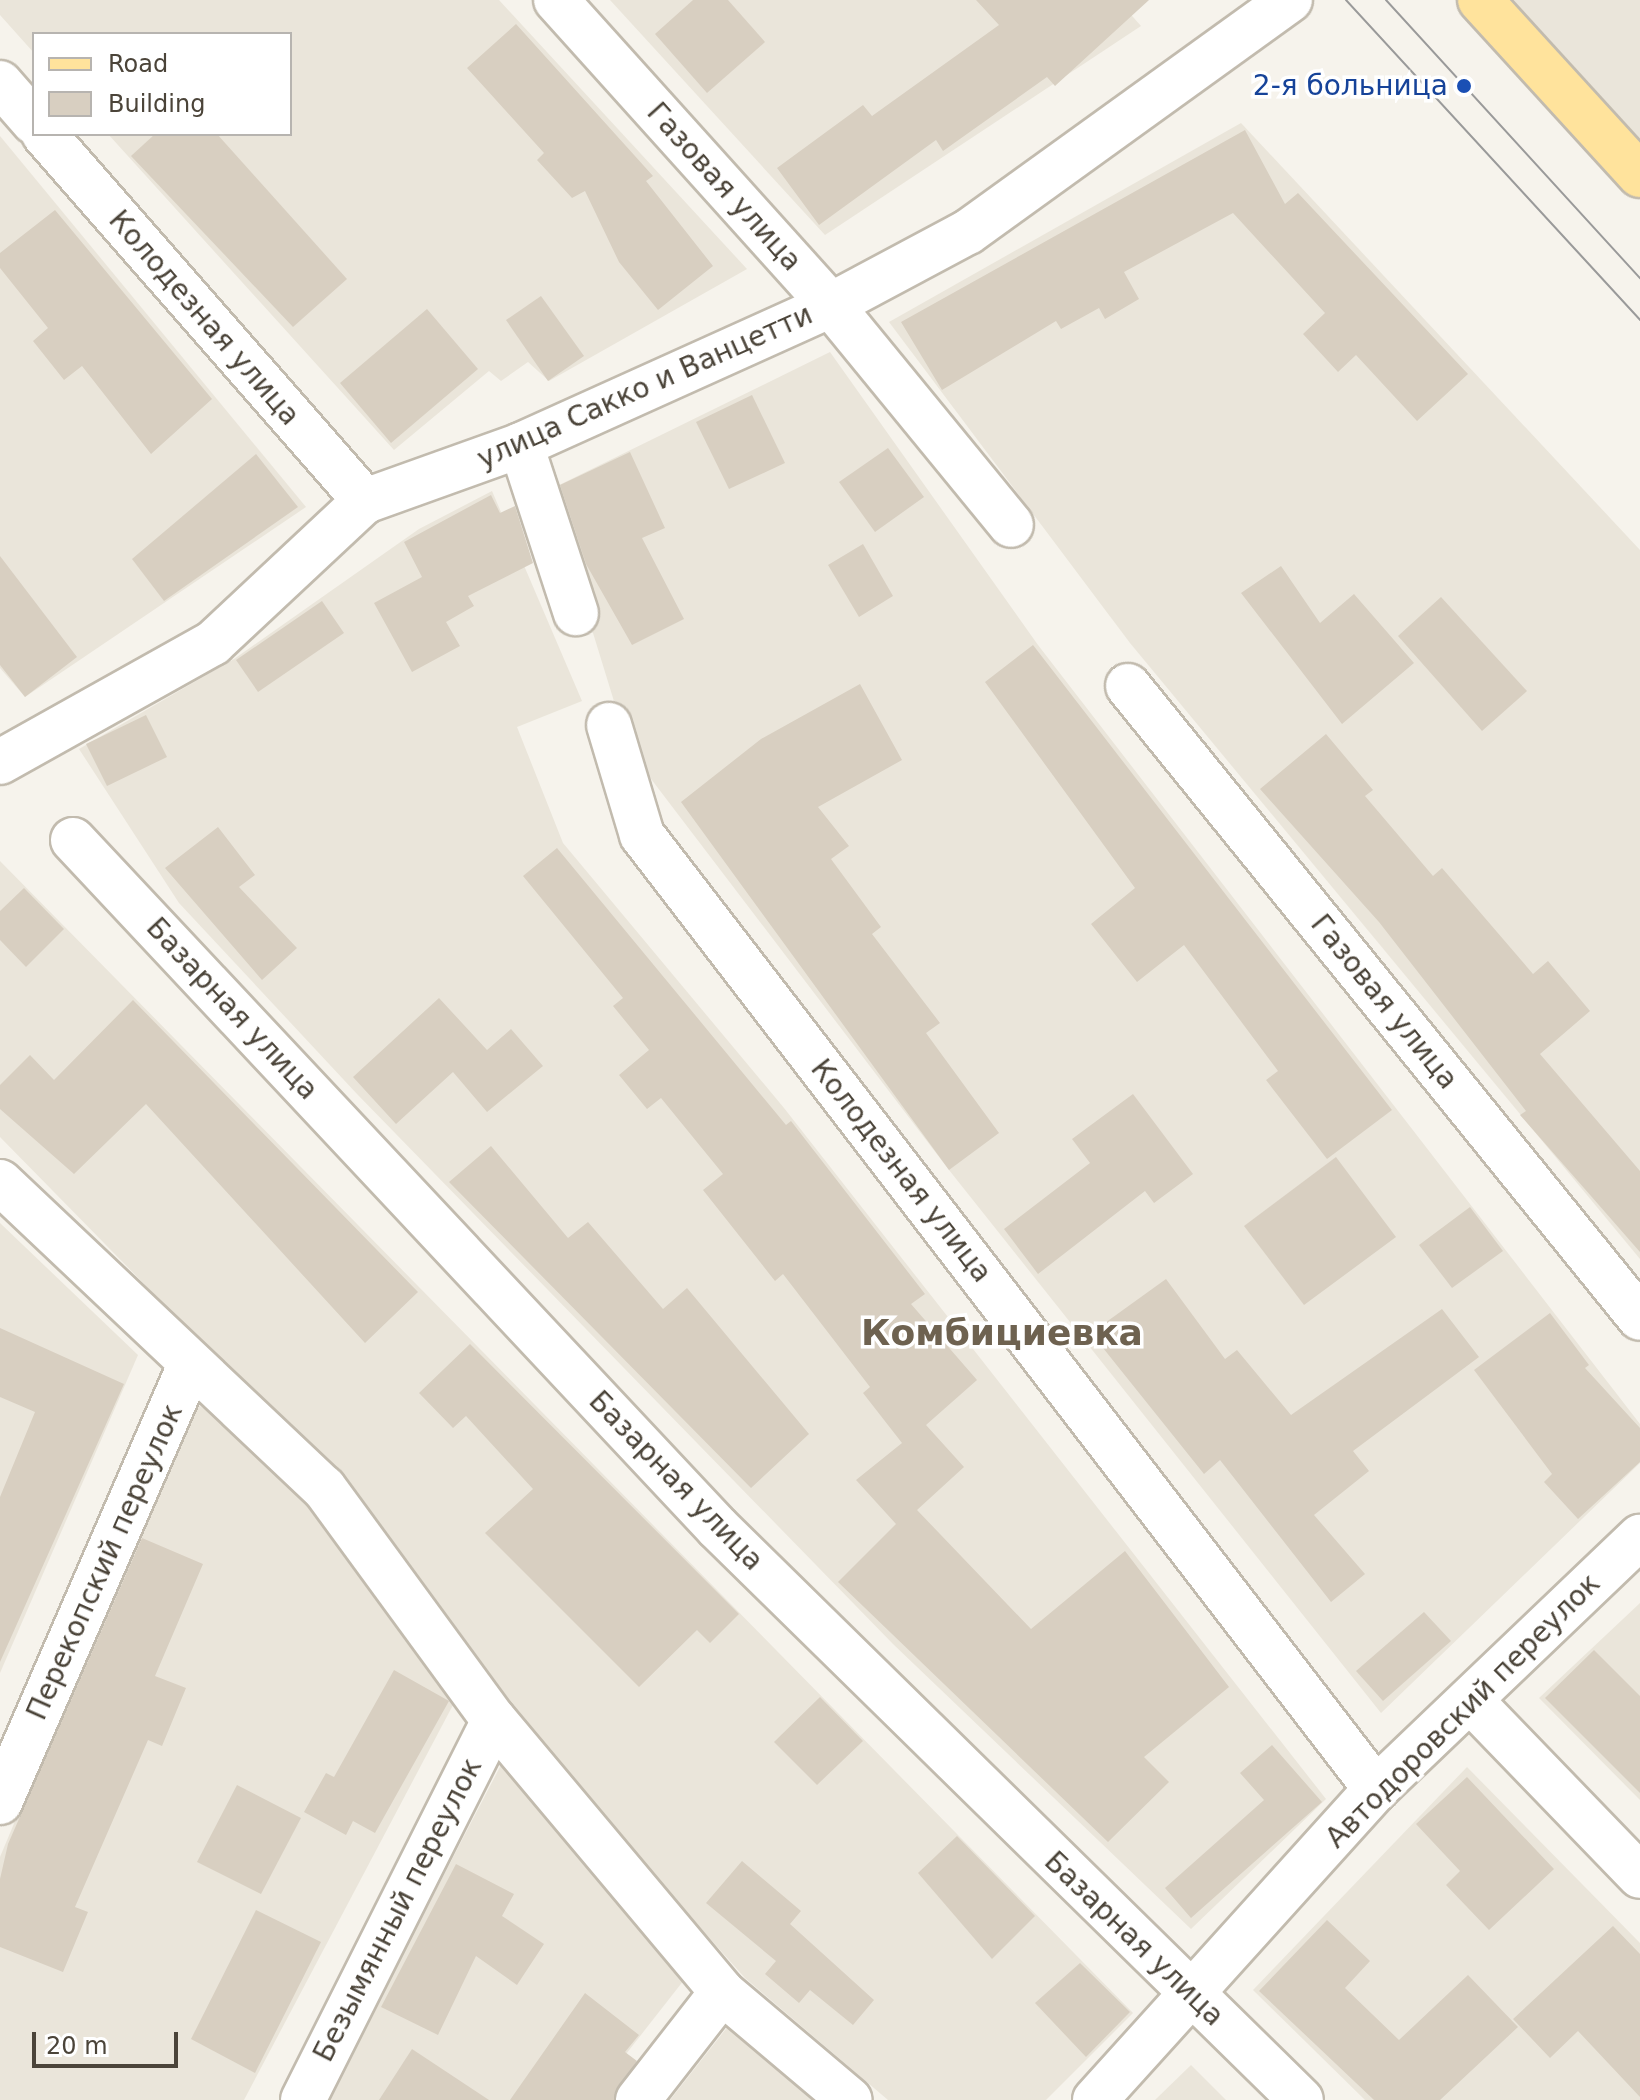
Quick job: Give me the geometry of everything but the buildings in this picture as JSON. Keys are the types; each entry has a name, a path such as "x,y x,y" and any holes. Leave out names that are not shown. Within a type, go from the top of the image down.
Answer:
{"main road":[{"path":"1480,0 1640,175"}],"street":[{"name":"Газовая улица","path":"556,0 831,305 1011,525"},
{"name":"улица Сакко и Ванцетти","path":"2,763 213,643 365,501 521,445 831,305 968,232 1290,0"},
{"path":"0,83 32,120"},
{"name":"Колодезная улица","path":"46,136 365,501"},
{"path":"521,445 576,613"},
{"name":"Газовая улица","path":"1128,686 1640,1318"},
{"name":"Колодезная улица","path":"609,725 642,835 1376,1789"},
{"name":"Базарная улица","path":"73,840 717,1527 1191,1996 1301,2100"},
{"path":"0,1182 190,1366 324,1488 494,1720 722,1992 850,2100"},
{"name":"Перекопский переулок","path":"0,1802 190,1366"},
{"name":"Автодоровский переулок","path":"1095,2100 1376,1789 1640,1537"},
{"path":"1471,1701 1640,1876"},
{"name":"Безымянный переулок","path":"303,2100 494,1720"},
{"path":"638,2100 722,1992"}],"shaded area":[{"path":"0,0 499,0 747,269 549,381 528,362 501,381 489,371 394,450 110,136 292,136 292,32 32,32 32,51 0,15"},
{"path":"610,0 1118,0 1141,26 825,235"},
{"path":"1481,0 1640,0 1640,175"},
{"path":"1241,123 1640,550 1640,1259 1130,643 889,322"},
{"path":"0,136 306,507 25,697 0,668"},
{"path":"830,352 1038,645 1640,1424 1640,1463 1381,1713 949,1170 629,750 549,490"},
{"path":"492,491 582,701 517,727 563,843 784,1108 1326,1799 1191,1929 893,1644 357,1094 179,903 79,749 234,659 419,529"},
{"path":"0,861 1133,2013 1046,2100 888,2100 745,1978 513,1717 362,1506 0,1137"},
{"path":"0,1223 138,1355 0,1673"},
{"path":"191,1401 259,1440 316,1495 453,1705 244,2100 0,2100 0,1857"},
{"path":"1640,1603 1640,1800 1539,1698"},
{"path":"502,1763 684,1980 590,2100 327,2100"},
{"path":"1467,1767 1640,1943 1640,2100 1365,2100 1253,1990"},
{"path":"729,2025 812,2100 670,2100"},
{"path":"1191,2065 1226,2100 1155,2100"}],"tram line":[{"path":"1346,0 1640,320"},
{"path":"1386,0 1640,278"}],"place":[{"name":"2-я больница","path":"1464,86"}],"district":[{"name":"Комбициевка","path":"1002,1333"}]}
